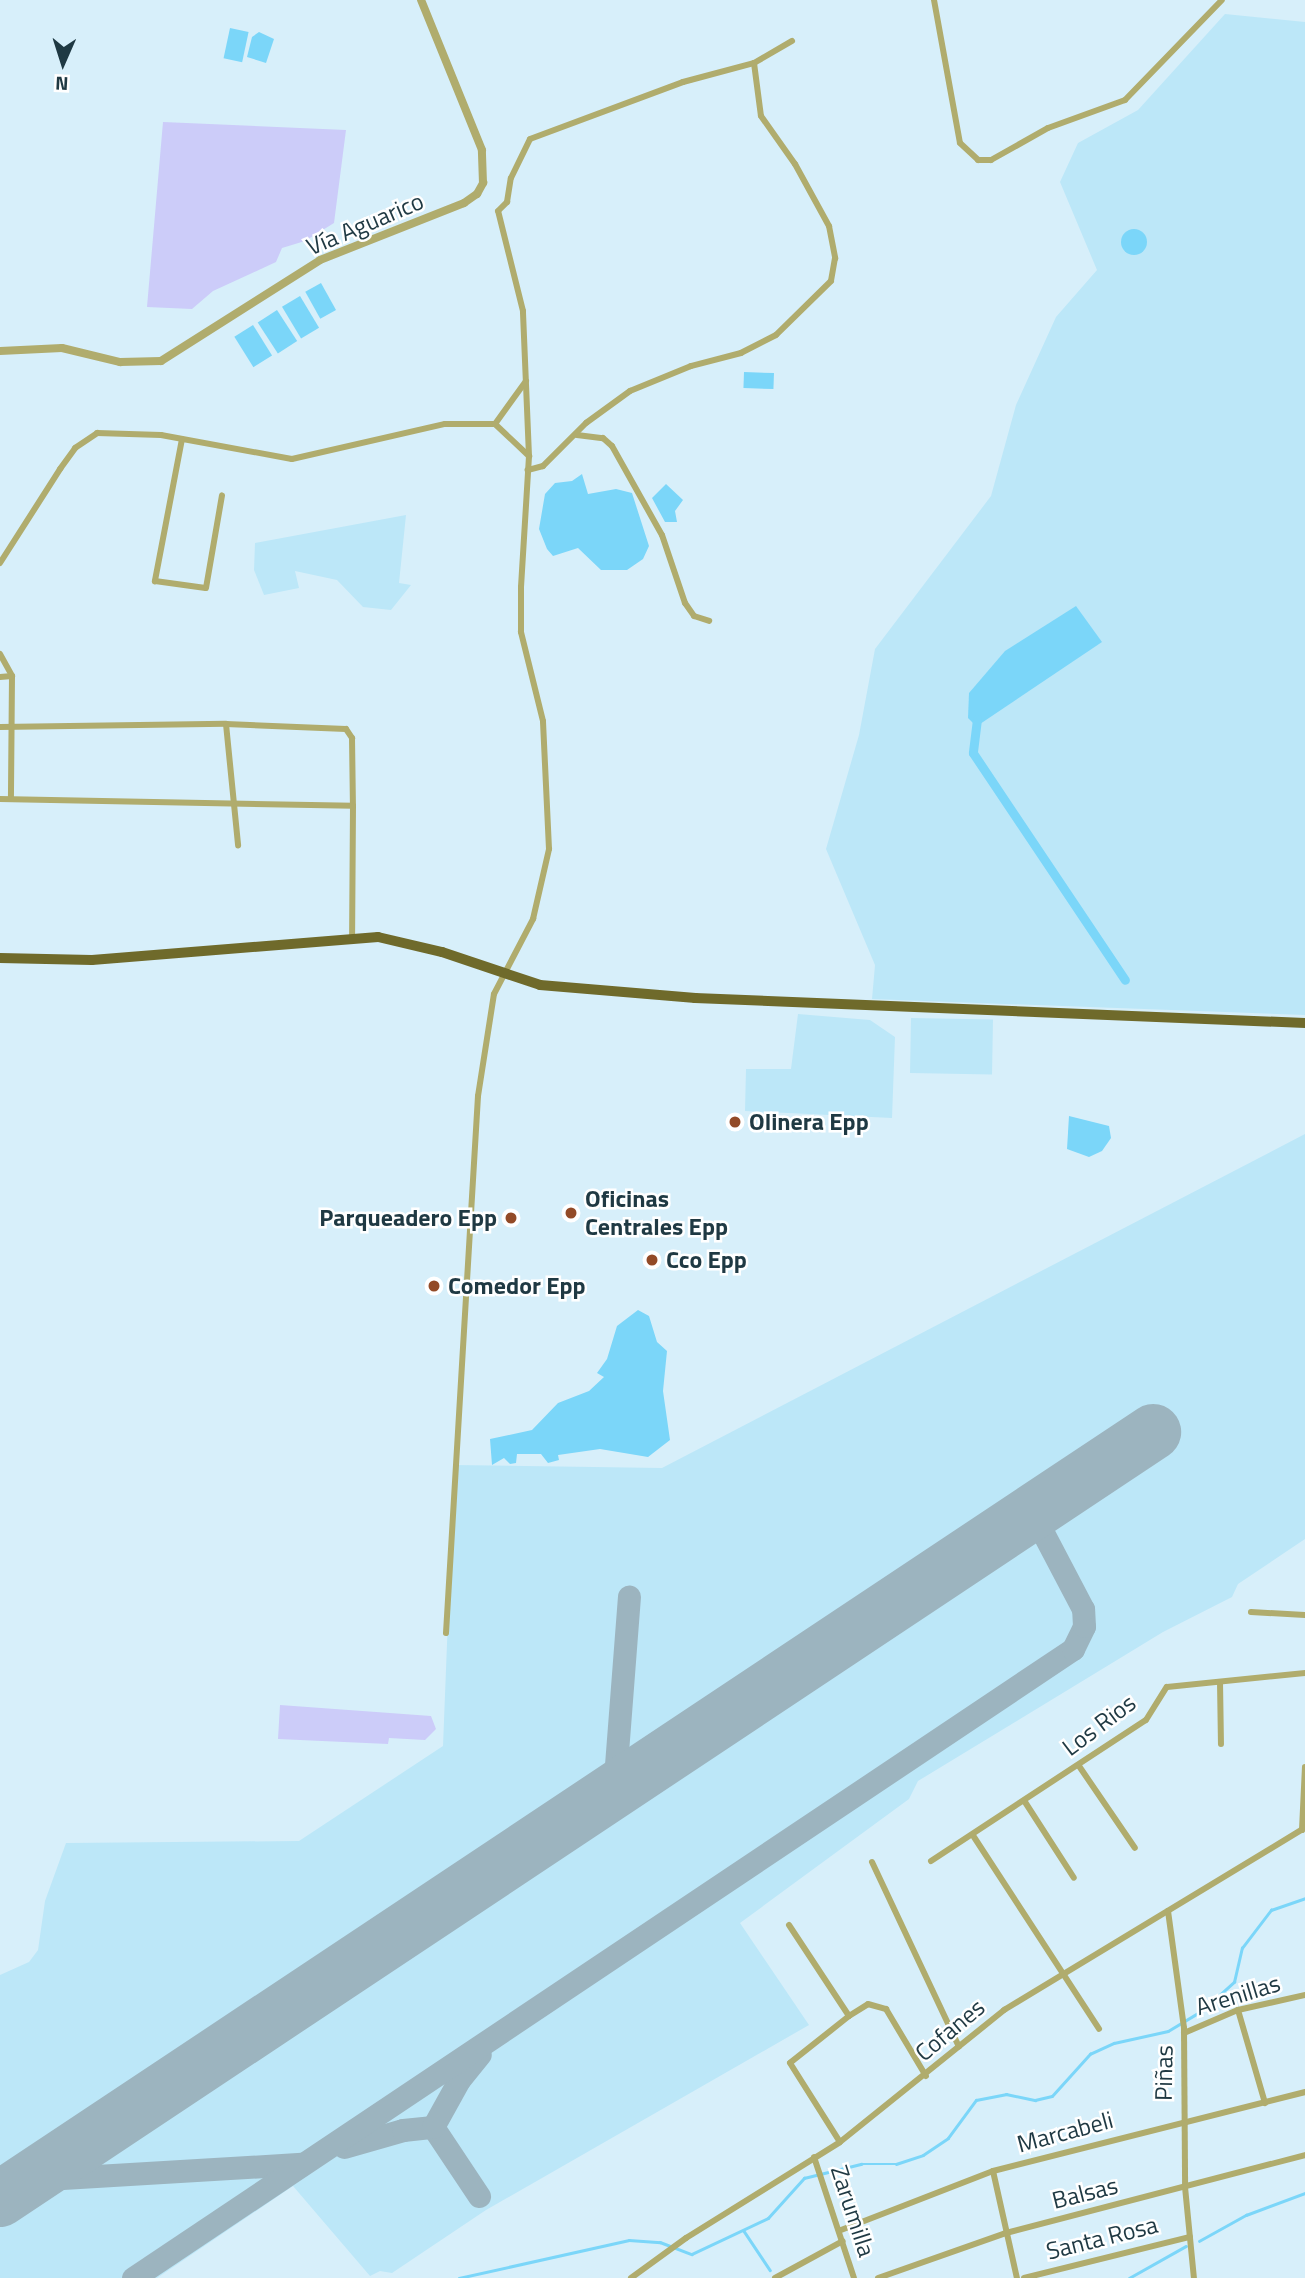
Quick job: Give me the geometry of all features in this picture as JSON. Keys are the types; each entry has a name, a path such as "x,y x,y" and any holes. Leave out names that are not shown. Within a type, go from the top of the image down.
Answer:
{"highway":[{"path":"0,958 92,960 352,937 398,940 540,985 695,998 1305,1023"}],"street":[{"name":"Vía Aguarico","path":"0,351 62,348 120,362 161,361 320,260 464,204 477,194 483,183 482,150 421,0"},
{"path":"934,0 960,143 978,160 991,160 1048,128 1125,100 1222,0"},
{"path":"446,1633 472,1162 495,994 533,919 549,849 543,721 521,632 529,456 520,287 498,211 507,202 511,178 530,139 683,82 754,63 792,40"},
{"path":"528,470 543,466 613,402 652,380 741,353 776,335 831,281 835,258 829,226 795,164 761,116 754,63"},
{"path":"495,424 527,379"},
{"path":"0,563 60,469 87,439 108,431 182,439 292,459 444,424 495,424 529,456"},
{"path":"577,435 603,438 612,446 662,535 685,603 694,616 709,621"},
{"path":"182,439 155,580 206,588 222,495"},
{"path":"0,654 12,676 11,799"},
{"path":"0,677 12,676"},
{"path":"226,724 238,845"},
{"path":"0,727 226,724 346,729 352,738 352,937"},
{"path":"0,799 353,806"},
{"path":"1251,1612 1305,1615"},
{"name":"Los Rios","path":"931,1861 974,1837 1146,1720 1167,1687 1305,1673"},
{"path":"1220,1682 1221,1744"},
{"path":"1079,1766 1135,1848"},
{"path":"1303,1829 1305,1767"},
{"path":"1025,1802 1074,1878"},
{"name":"Cofanes","path":"631,2278 686,2238 840,2142 926,2076 1004,2010 1303,1829"},
{"path":"974,1837 1099,2029"},
{"path":"872,1862 959,2047"},
{"name":"Piñas","path":"1168,1911 1184,2033 1182,2121 1194,2278"},
{"path":"789,1925 849,2016"},
{"name":"Arenillas","path":"1184,2033 1238,2010 1305,1995"},
{"path":"840,2142 790,2063 849,2016 868,2004 886,2009 926,2076"},
{"path":"1238,2010 1265,2103"},
{"name":"Marcabeli","path":"841,2230 993,2171 1305,2092"},
{"name":"Balsas","path":"878,2278 1006,2233 1305,2155"},
{"name":"Zarumilla","path":"814,2157 841,2230 854,2278"},
{"path":"993,2171 1017,2278"},
{"name":"Santa Rosa","path":"1024,2278 1190,2237"},
{"path":"775,2278 844,2241"}],"shaded area":[{"path":"1225,14 1305,22 1305,1015 872,999 875,965 826,849 859,735 875,649 991,496 1016,405 1056,317 1097,270 1060,182 1078,143 1138,110"},
{"path":"230,28 249,32 242,62 224,58"},
{"path":"259,32 274,39 266,63 247,57 252,37"},
{"path":"163,122 346,130 334,223 305,241 282,248 276,262 213,291 192,309 147,307"},
{"path":"1134,229 1143,233 1147,242 1143,251 1134,255 1125,251 1121,242 1125,233"},
{"path":"321,283 336,310 320,319 305,292"},
{"path":"300,296 319,328 301,339 282,307"},
{"path":"277,310 297,341 278,354 258,323"},
{"path":"253,325 272,356 253,367 234,337"},
{"path":"744,372 774,373 773,389 743,388"},
{"path":"582,474 588,494 616,489 632,493 649,546 643,559 627,570 601,570 578,548 553,556 547,549 539,529 545,494 555,483 572,481"},
{"path":"666,484 683,500 675,511 677,522 665,522 652,498"},
{"path":"406,515 399,583 411,585 391,610 363,607 337,580 295,571 299,588 264,595 254,570 255,543"},
{"path":"1076,606 1102,642 980,724 974,724 968,718 969,693 1005,651"},
{"path":"798,1014 870,1020 895,1037 892,1118 745,1111 746,1069 791,1069"},
{"path":"911,1018 993,1019 992,1074 910,1073"},
{"path":"1069,1116 1109,1126 1111,1138 1102,1151 1089,1157 1067,1149"},
{"path":"1305,1134 1305,1539 1238,1584 1232,1597 1163,1632 918,1781 909,1799 740,1923 809,2025 486,2210 392,2273 380,2271 370,2276 293,2186 157,2278 0,2278 0,1975 29,1962 38,1950 45,1901 66,1843 299,1841 443,1746 454,1465 662,1468"},
{"path":"638,1310 649,1316 657,1342 667,1351 663,1391 670,1440 648,1457 600,1449 558,1455 559,1460 548,1463 541,1454 517,1454 516,1463 510,1464 504,1458 492,1465 490,1439 532,1430 558,1403 589,1391 604,1377 597,1373 607,1359 617,1326"},
{"path":"280,1705 431,1716 436,1729 425,1740 389,1738 388,1744 278,1739"}],"waterway":[{"path":"977,719 973,753 1125,980"},
{"path":"459,2278 629,2240 660,2242 692,2254 768,2218 804,2178 861,2164 896,2164 923,2155 948,2138 976,2100 1006,2094 1035,2100 1052,2096 1090,2054 1114,2043 1168,2031 1203,2010 1234,1982 1242,1948 1271,1910 1305,1898"},
{"path":"1199,2241 1246,2215 1305,2193"},
{"path":"744,2231 770,2270"},
{"path":"1129,2278 1186,2246"}],"taxiway":[{"path":"133,2278 1073,1649 1084,1626 1083,1609 1032,1512"},
{"path":"614,1791 629,1597"},
{"path":"344,2147 403,2130 433,2127 459,2080 480,2054"},
{"path":"433,2127 479,2196"},
{"path":"29,2180 302,2164"}],"runway":[{"path":"0,2199 1153,1432"}],"place":[{"name":"Olinera Epp","path":"735,1122"},
{"name":"Oficinas Centrales Epp","path":"571,1213"},
{"name":"Parqueadero Epp","path":"511,1218"},
{"name":"Cco Epp","path":"652,1260"},
{"name":"Comedor Epp","path":"434,1286"}]}
